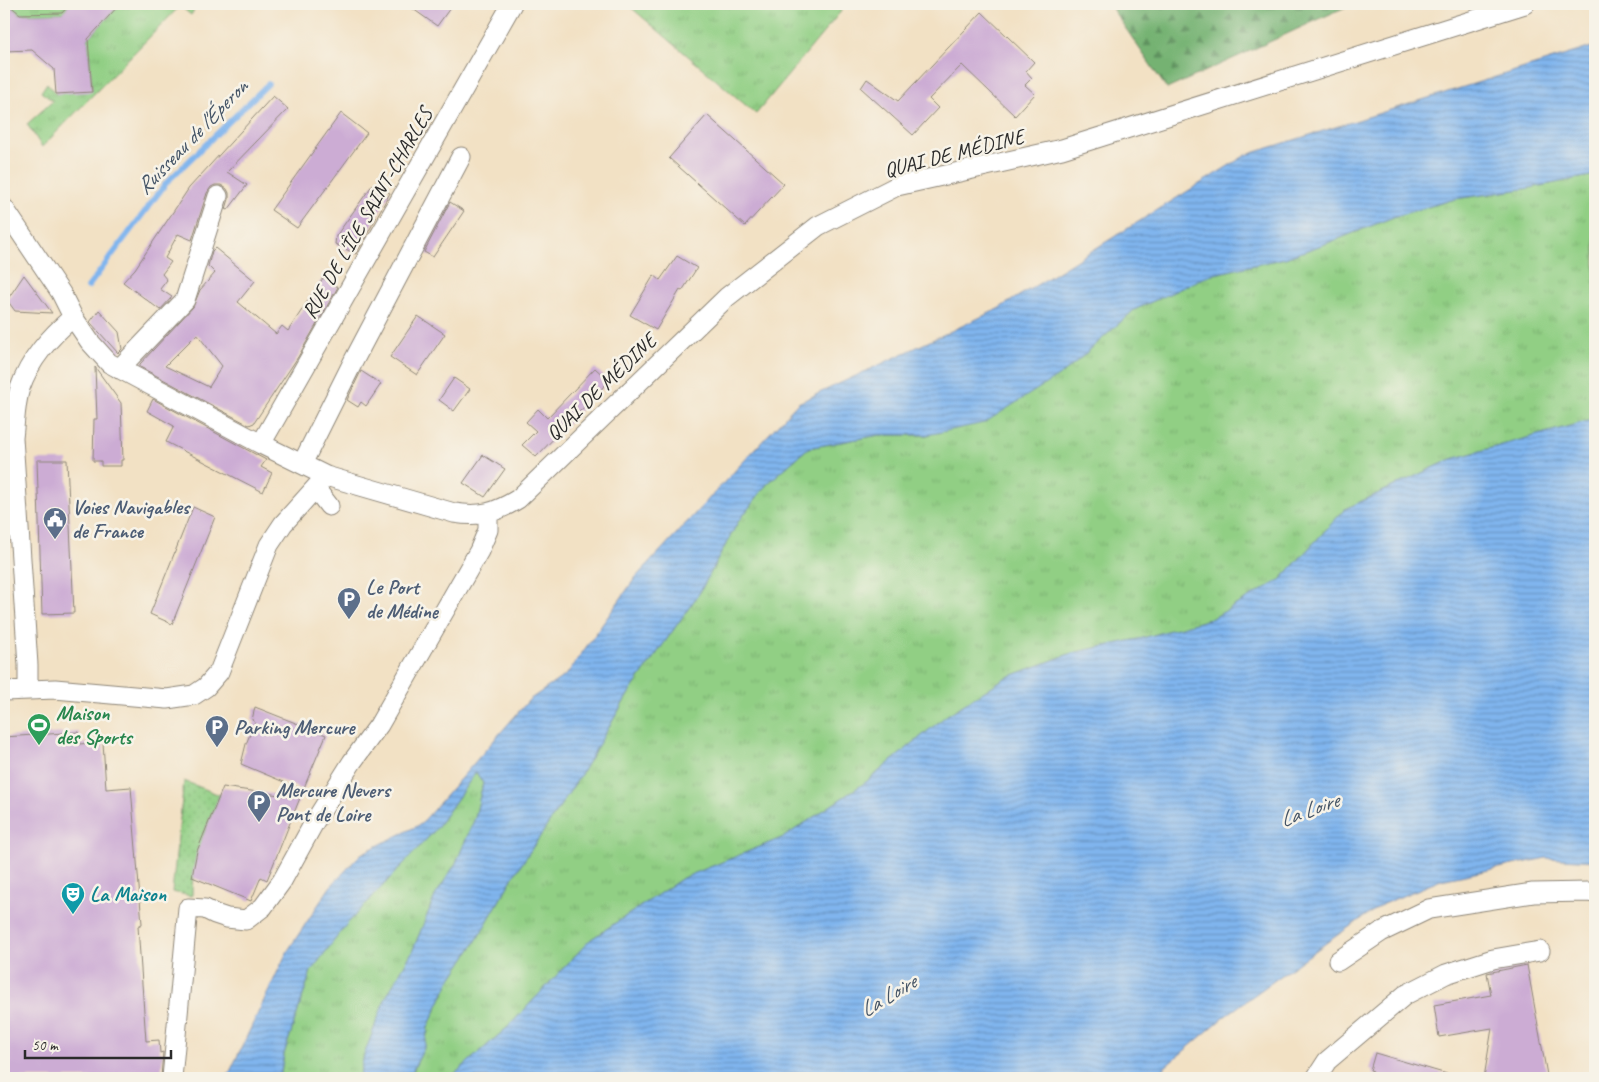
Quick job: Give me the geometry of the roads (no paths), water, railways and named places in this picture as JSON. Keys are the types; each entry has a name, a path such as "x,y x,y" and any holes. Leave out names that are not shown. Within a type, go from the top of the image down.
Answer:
{"street":[{"name":"RUE DE L'ÎLE SAINT-CHARLES","path":"262,444 512,4"},
{"name":"QUAI DE MÉDINE","path":"4,208 61,293 73,317 90,342 109,363 302,464 321,482 454,513 470,515 488,514 502,509 518,499 727,297 818,226 897,186 1062,149 1488,10 1525,4"},
{"path":"302,464 354,360 461,158"},
{"path":"120,369 185,300 218,196"},
{"path":"28,690 28,665 8,430 12,392 32,361 54,334 73,317"},
{"path":"4,691 55,688 167,699 194,695 206,688 219,672 269,545 283,524 321,482 329,506"},
{"path":"172,1078 188,908 205,909 227,918 246,920 263,907 282,881 315,821 352,762 379,725 480,551 488,530 488,514"},
{"path":"4,696 28,690"},
{"path":"1338,961 1381,932 1429,908 1533,893 1595,894"},
{"path":"1318,1078 1328,1061 1405,995 1446,974 1493,959 1540,951"}],"water":[{"path":"1595,46 1595,175 1530,188 1455,199 1396,216 1285,258 1210,275 1134,310 1066,371 984,423 927,435 879,435 808,448 767,484 738,522 700,592 629,693 580,776 513,877 476,941 449,982 428,1027 425,1046 412,1072 414,1078 359,1078 364,1055 386,997 412,952 435,896 456,863 475,818 483,783 476,772 436,829 346,925 311,971 284,1054 280,1078 227,1078 287,952 330,887 361,854 421,824 529,700 567,674 636,577 798,403 998,309 1246,155"},
{"name":"La Loire","path":"1595,419 1595,861 1546,858 1441,880 1383,904 1224,1017 1152,1078 450,1078 508,1027 590,940 683,878 784,837 866,782 946,716 1005,678 1072,653 1143,638 1213,618 1280,580 1345,509 1452,459"}],"waterway":[{"name":"Ruisseau de l'Éperon","path":"88,287 167,182 268,84"}],"place":[{"name":"Voies Navigables de France","path":"55,540"},
{"name":"Le Port de Médine","path":"349,620"},
{"name":"Maison des Sports","path":"39,746"},
{"name":"Parking Mercure","path":"217,748"},
{"name":"Mercure Nevers Pont de Loire","path":"259,823"},
{"name":"La Maison","path":"73,915"}]}
